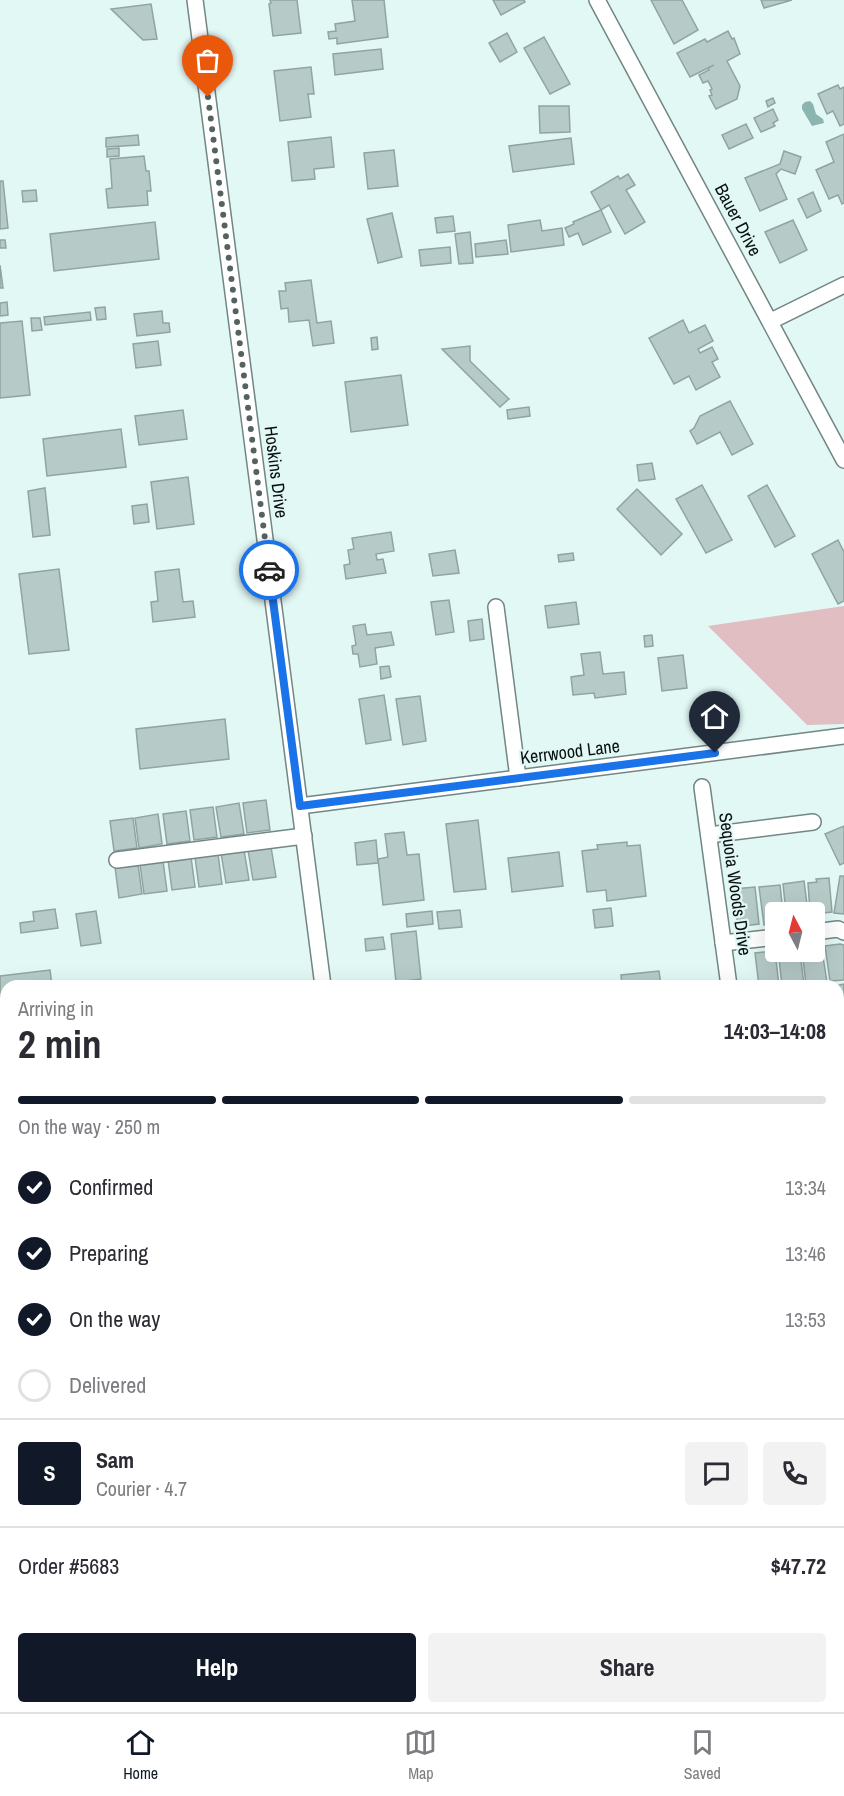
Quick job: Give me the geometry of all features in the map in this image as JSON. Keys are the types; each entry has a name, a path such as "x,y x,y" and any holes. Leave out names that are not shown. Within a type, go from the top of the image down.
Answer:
{"street":[{"name":"Hoskins Drive","path":"195,0 322,980"},
{"name":"Bauer Drive","path":"597,0 844,460"},
{"path":"771,321 844,285"},
{"path":"496,607 518,778"},
{"name":"Kerrwood Lane","path":"300,806 844,736"},
{"name":"Sequoia Woods Drive","path":"702,787 728,980"},
{"path":"709,835 813,822"},
{"path":"117,860 304,836"},
{"path":"825,931 838,929 844,932"},
{"path":"723,943 765,938"}],"shaded area":[{"path":"810,101 816,114 823,119 824,123 812,126 802,109 805,102"},
{"path":"844,606 844,724 807,725 708,626"}],"building":[{"path":"270,0 297,0 301,33 273,36"},
{"path":"352,0 384,0 388,37 337,44 337,38 329,39 328,32 336,31 335,24 355,21"},
{"path":"493,0 524,0 525,2 501,15"},
{"path":"651,0 682,0 698,30 674,44"},
{"path":"761,0 792,0 764,8"},
{"path":"151,4 157,39 143,40 111,9"},
{"path":"728,31 732,39 734,38 740,54 727,61 740,86 737,99 716,109 709,96 712,95 710,90 712,89 708,81 703,83 699,75 709,70 708,68 690,77 677,53"},
{"path":"507,33 517,52 500,62 489,43"},
{"path":"544,37 570,84 550,94 524,48"},
{"path":"381,49 383,69 335,75 333,54"},
{"path":"311,67 314,94 308,94 311,117 280,121 274,71"},
{"path":"838,85 840,89 844,87 844,124 840,126 833,111 827,114 818,94"},
{"path":"773,98 775,103 768,107 766,101"},
{"path":"539,106 569,106 570,132 540,133"},
{"path":"773,109 778,120 773,123 775,126 761,132 754,118"},
{"path":"746,124 753,138 729,149 722,135"},
{"path":"844,134 844,203 842,204 838,195 829,199 816,170 834,162 826,142"},
{"path":"138,135 139,145 106,147 106,138"},
{"path":"331,137 334,167 314,169 315,179 292,181 288,142"},
{"path":"571,138 574,164 513,172 509,146"},
{"path":"119,148 119,156 107,157 107,149"},
{"path":"394,150 398,186 368,189 364,153"},
{"path":"784,151 801,157 795,174 781,169 776,174 787,199 760,211 745,178 780,164"},
{"path":"144,156 146,171 149,171 151,191 147,191 148,205 108,208 106,189 112,188 110,159"},
{"path":"628,174 635,185 626,190 645,222 625,234 609,205 601,210 591,192 618,176 620,179"},
{"path":"0,181 3,181 8,228 0,229"},
{"path":"36,190 37,201 23,202 22,191"},
{"path":"813,192 821,211 807,218 798,199"},
{"path":"601,210 611,232 583,245 578,233 569,237 565,228"},
{"path":"392,213 402,257 378,263 367,219"},
{"path":"453,216 455,231 437,233 435,218"},
{"path":"540,220 542,231 562,228 564,245 511,252 508,225"},
{"path":"793,220 807,250 780,263 765,232"},
{"path":"155,222 159,259 54,271 50,234"},
{"path":"470,232 473,263 459,264 455,234"},
{"path":"0,240 5,240 6,248 0,248"},
{"path":"506,240 508,254 476,257 475,244"},
{"path":"450,247 451,263 421,266 419,250"},
{"path":"0,265 3,288 0,288"},
{"path":"311,280 317,323 331,321 334,343 313,346 309,320 289,322 288,308 281,309 279,291 286,291 285,283"},
{"path":"7,302 8,315 0,316 0,303"},
{"path":"105,307 106,319 97,320 95,308"},
{"path":"162,311 163,323 169,323 170,332 137,336 134,314"},
{"path":"90,312 91,320 45,325 44,317"},
{"path":"31,318 40,318 42,330 32,331"},
{"path":"683,320 689,333 705,325 713,341 698,349 700,353 712,347 718,359 712,362 720,377 696,390 689,376 674,384 649,338"},
{"path":"22,321 30,395 0,398 0,323"},
{"path":"377,337 378,349 372,350 371,338"},
{"path":"158,341 161,365 136,368 133,344"},
{"path":"470,346 470,361 509,399 500,407 442,349"},
{"path":"401,375 408,425 351,432 345,382"},
{"path":"730,401 753,444 732,455 720,432 697,444 690,431 700,416"},
{"path":"529,407 530,416 508,419 507,410"},
{"path":"183,410 187,439 139,445 135,416"},
{"path":"121,429 126,467 47,476 43,439"},
{"path":"652,463 655,479 639,481 637,465"},
{"path":"188,477 194,524 157,529 151,482"},
{"path":"702,485 732,540 706,553 676,499"},
{"path":"767,485 795,536 775,547 748,496"},
{"path":"45,488 50,535 33,537 28,491"},
{"path":"637,489 682,534 661,555 617,509"},
{"path":"147,504 149,522 134,524 132,506"},
{"path":"391,532 394,551 376,554 377,560 383,559 386,573 346,579 344,565 350,564 348,550 354,549 352,538"},
{"path":"838,540 844,552 844,601 838,604 812,554"},
{"path":"455,550 459,573 433,576 429,554"},
{"path":"573,553 574,560 559,562 558,555"},
{"path":"59,569 69,650 29,654 19,574"},
{"path":"179,569 183,602 193,601 195,617 153,622 151,602 158,601 155,572"},
{"path":"449,600 454,632 436,635 431,602"},
{"path":"576,602 579,624 548,628 545,606"},
{"path":"482,619 484,639 470,641 468,621"},
{"path":"365,624 367,635 391,632 394,645 375,648 377,664 360,667 358,654 353,654 352,646 356,645 353,626"},
{"path":"652,635 653,646 645,647 644,636"},
{"path":"600,652 603,674 624,672 626,694 595,698 594,693 573,695 571,677 584,675 581,654"},
{"path":"683,655 687,688 662,691 658,658"},
{"path":"389,666 391,677 381,679 380,667"},
{"path":"384,695 391,740 366,744 359,699"},
{"path":"420,696 426,741 403,745 396,699"},
{"path":"225,719 229,759 140,769 136,729"},
{"path":"266,800 270,830 247,833 243,803"},
{"path":"239,803 244,834 221,837 216,807"},
{"path":"213,807 217,837 194,840 190,810"},
{"path":"186,811 190,841 167,844 163,814"},
{"path":"158,814 162,844 139,848 135,818"},
{"path":"133,818 137,848 114,851 110,821"},
{"path":"478,820 486,889 454,892 446,824"},
{"path":"844,826 844,863 840,865 825,834"},
{"path":"404,832 407,855 419,854 424,900 383,905 378,859 388,857 385,834"},
{"path":"376,840 378,863 357,865 355,843"},
{"path":"627,842 627,846 640,845 646,896 607,901 606,890 587,892 582,851 598,849 597,845"},
{"path":"271,847 276,877 253,880 248,850"},
{"path":"244,850 249,880 226,883 221,853"},
{"path":"559,852 563,886 512,892 508,858"},
{"path":"218,854 222,884 199,887 195,857"},
{"path":"191,857 195,887 172,890 168,860"},
{"path":"163,861 167,891 144,894 140,864"},
{"path":"138,864 142,894 119,898 115,867"},
{"path":"840,876 844,876 844,914 834,913"},
{"path":"829,878 832,912 825,913 825,902 809,902 808,883 817,882 816,879"},
{"path":"804,881 807,902 785,902 783,884"},
{"path":"780,885 782,902 765,902 765,925 764,925 759,887"},
{"path":"755,887 759,924 744,926 744,919 737,920 734,889"},
{"path":"611,908 613,926 595,928 593,910"},
{"path":"55,909 58,928 21,933 20,923 34,921 33,912"},
{"path":"460,910 462,927 439,929 437,912"},
{"path":"96,911 101,943 81,946 76,914"},
{"path":"432,911 433,924 407,927 406,914"},
{"path":"416,931 421,979 396,980 391,934"},
{"path":"383,937 385,949 366,951 365,939"},
{"path":"844,945 844,980 830,980 825,946"},
{"path":"765,952 765,962 776,962 778,980 758,980 755,953"},
{"path":"779,962 801,962 803,980 781,980"},
{"path":"803,962 824,962 827,980 806,980"},
{"path":"50,970 51,980 0,980 0,976"},
{"path":"659,971 660,980 621,980 621,975"}],"way so far":[{"path":"208,97 269,570"}],"route":[{"path":"269,570 300,806 715,753"}]}
